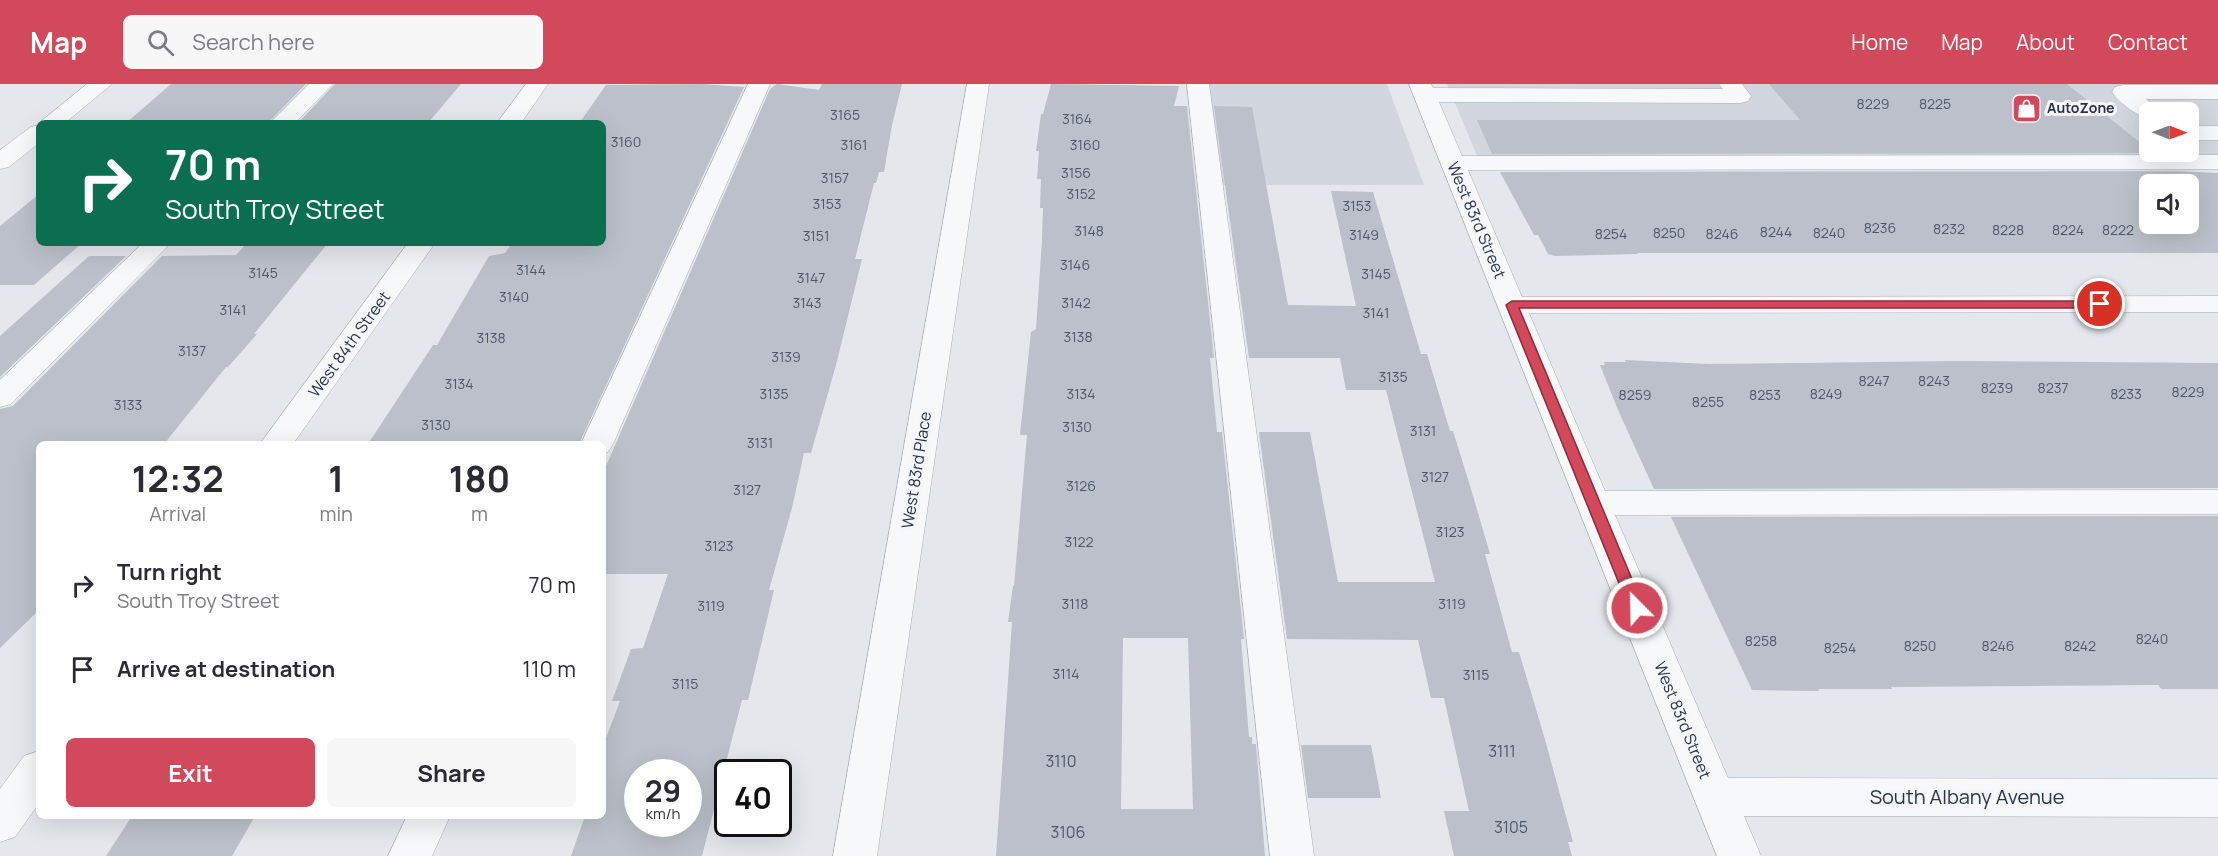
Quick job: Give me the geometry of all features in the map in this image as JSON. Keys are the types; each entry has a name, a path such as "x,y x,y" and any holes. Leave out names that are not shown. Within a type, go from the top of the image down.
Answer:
{"street":[{"path":"55,120 102,84"},
{"path":"285,120 321,84"},
{"path":"511,120 537,84"},
{"path":"598,441 759,84"},
{"name":"West 83rd Place","path":"855,856 978,84"},
{"path":"1198,84 1292,856"},
{"path":"1423,90 1740,96 1730,84"},
{"path":"2118,88 2218,92"},
{"path":"2118,88 2139,104"},
{"name":"West 83rd Street","path":"1423,90 1739,856"},
{"path":"2199,133 2218,133"},
{"path":"0,162 36,134"},
{"path":"2199,150 2216,162"},
{"path":"1453,163 2216,162"},
{"path":"0,397 155,246"},
{"name":"West 84th Street","path":"278,441 420,246"},
{"path":"1512,305 2218,304"},
{"path":"1593,503 2218,502"},
{"path":"0,823 36,773"},
{"name":"South Albany Avenue","path":"1715,798 2218,798"},
{"path":"410,856 428,819"}],"shaded area":[{"path":"1198,84 1387,84 1424,185 1210,185"},
{"path":"1447,84 2218,84 2218,162 1480,163"}],"building":[{"path":"171,84 306,84 271,120 129,120"},
{"path":"335,84 461,84 431,120 301,120"},
{"path":"701,84 744,87 580,441 370,441 433,345 437,345 489,256 505,253 510,246 606,246 606,120 581,120 606,85"},
{"path":"777,84 819,90 822,84 902,84 884,172 879,172 876,183 874,183 855,259 862,259 836,365 811,453 804,453 792,508 769,590 774,590 748,700 742,700 727,759 714,759 714,809 702,856 571,856 584,819 606,819 606,738 620,701 612,701 631,649 643,648 668,574 606,574 606,466 770,89"},
{"path":"1051,84 1179,86 1174,106 1187,106 1214,358 1210,358 1217,432 1222,432 1244,639 1241,639 1249,737 1252,737 1252,744 1256,744 1265,856 996,856 1012,622 1008,622 1014,586 1027,435 1020,435 1031,332 1036,329 1042,240 1043,208 1040,208 1041,179 1037,179 1039,151 1036,151 1041,114 1043,114","holes":["1123,638 1188,638 1193,809 1121,809"]},
{"path":"1769,84 2067,84 2139,142 2139,153 1492,154 1477,120 1800,120"},
{"path":"1214,106 1252,107 1288,305 1356,306 1331,191 1373,192 1421,354 1427,354 1450,431 1453,431 1471,489 1490,554 1485,554 1512,652 1519,652 1544,736 1573,842 1568,842 1572,856 1454,856 1444,811 1469,811 1444,698 1431,698 1418,640 1287,639 1259,432 1310,432 1338,582 1435,582 1386,390 1346,390 1340,358 1249,358"},
{"path":"2176,171 2218,173 2218,253 1637,253 1555,256 1548,254 1538,235 1534,235 1500,172"},
{"path":"36,196 36,246 79,246 34,285 0,285 0,226"},
{"path":"244,246 326,246 254,334 257,334 226,367 166,441 36,441 36,613 0,648 0,409 13,406 162,256 236,255"},
{"path":"89,256 126,256 0,377 0,336"},
{"path":"1625,360 1708,364 1956,361 2218,363 2218,488 1654,489 1600,365 1605,365 1604,362 1626,362"},
{"path":"2218,516 2218,689 2161,689 2158,685 1891,687 1892,689 1818,689 1819,691 1752,690 1671,517"},
{"path":"1301,745 1371,745 1381,798 1308,798"},
{"path":"130,819 253,819 232,856 106,856"}],"place":[{"name":"AutoZone","path":"2026,108"}],"route":[{"path":"1637,608 1512,305 2100,304"}]}
